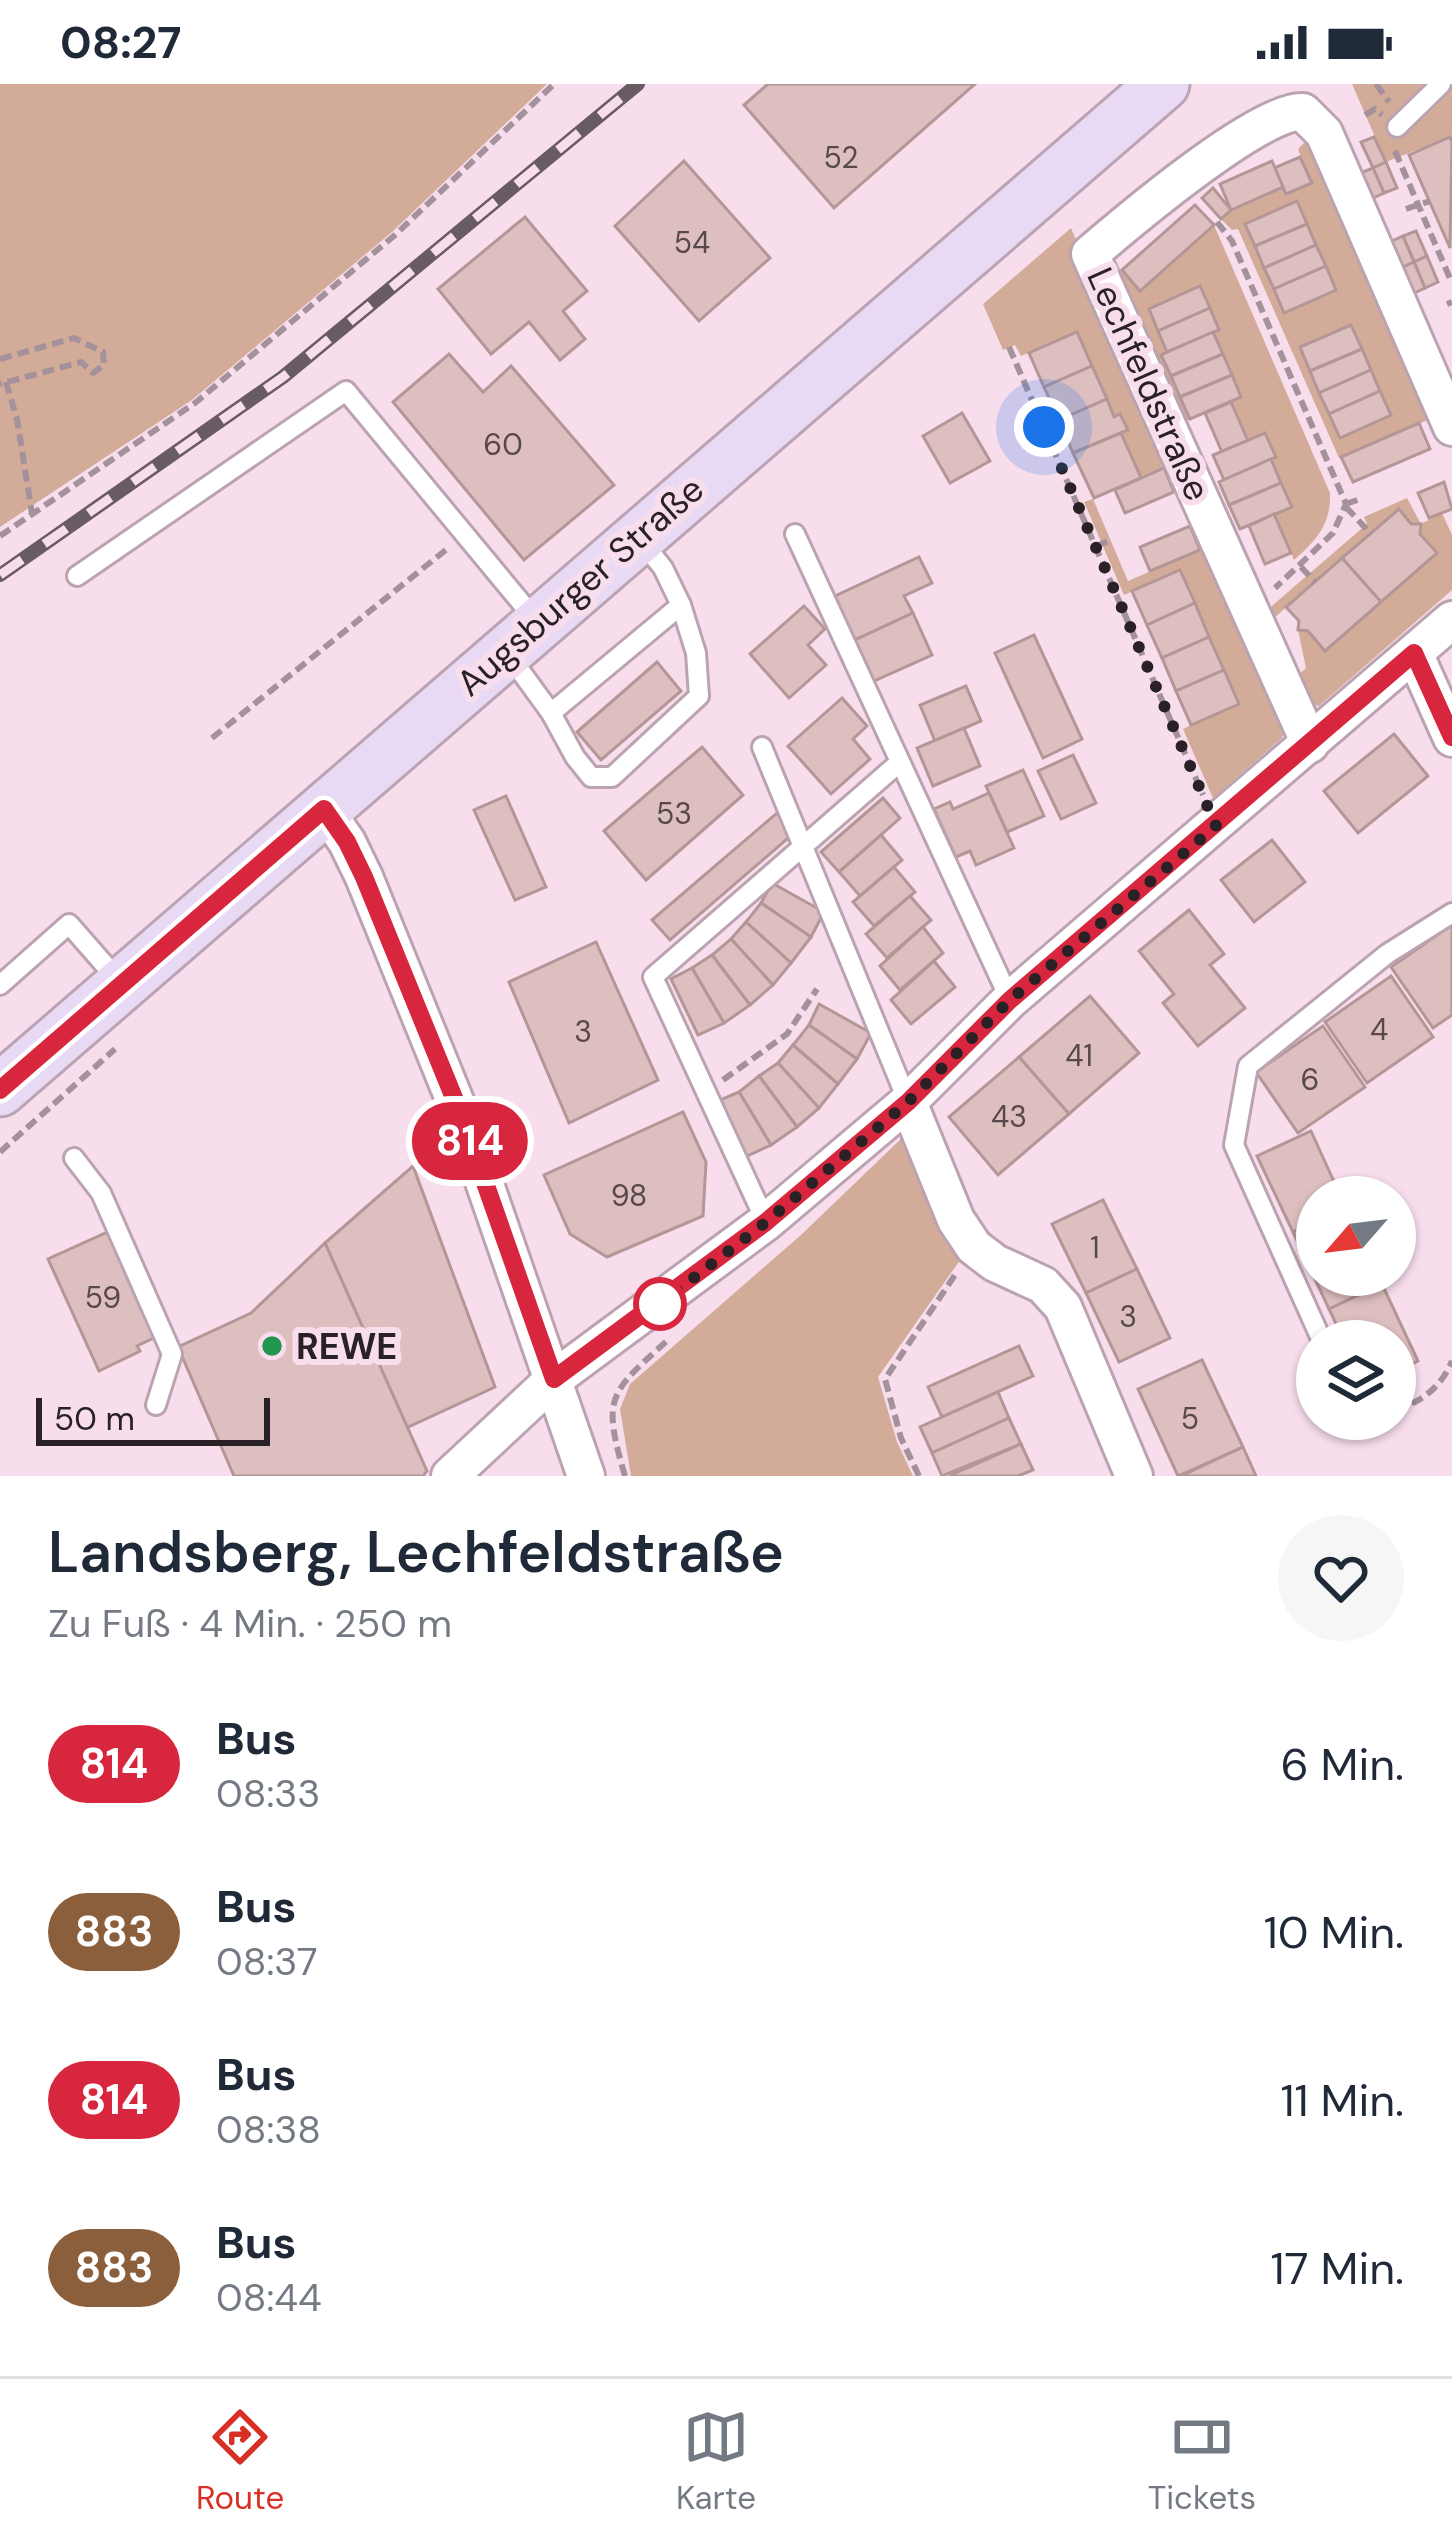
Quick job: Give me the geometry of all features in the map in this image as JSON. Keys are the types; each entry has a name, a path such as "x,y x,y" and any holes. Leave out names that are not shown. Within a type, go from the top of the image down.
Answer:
{"main road":[{"name":"Augsburger Straße","path":"0,1090 1163,84"}],"street":[{"name":"Lechfeldstraße","path":"1310,744 1090,254 1178,179 1280,116 1303,112 1324,133 1452,428"},
{"path":"450,1476 554,1379 766,1222 908,1102 1010,1000 1452,620"},
{"path":"1414,653 1452,738"},
{"path":"324,809 364,877 463,1120 586,1476"},
{"path":"908,1102 956,1220 974,1247 995,1263 1043,1285 1063,1307 1134,1476"}],"lane":[{"path":"1396,127 1442,84"},
{"path":"77,576 346,391 464,536 521,636 532,682 574,757 591,777 612,777 699,696 696,653 681,605 663,568 638,536"},
{"path":"795,534 1010,1000"},
{"path":"550,713 681,605"},
{"path":"762,747 908,1102"},
{"path":"766,1222 652,977 893,768"},
{"path":"1313,1320 1234,1144 1248,1066 1387,953 1452,913"},
{"path":"4,981 69,924 122,983"},
{"path":"74,1158 100,1193 172,1354 156,1405"}],"path":[{"path":"0,536 195,403 395,235 554,84"},
{"path":"1365,115 1376,110 1396,127 1394,147 1452,283"},
{"path":"1406,209 1430,202"},
{"path":"1217,222 1232,241 1346,506 1371,533"},
{"path":"0,359 74,338 103,352 104,365 93,373 81,362 3,383 17,418 32,514"},
{"path":"1009,347 1216,826"},
{"path":"1246,604 1273,590 1333,532 1346,506 1360,499"},
{"path":"212,738 464,536"},
{"path":"1096,546 1111,540"},
{"path":"1300,565 1315,582"},
{"path":"703,1089 733,1076 787,1034 817,989"},
{"path":"919,1476 901,1438 885,1379 974,1247"},
{"path":"1416,1403 1444,1378 1452,1361"}],"shaded area":[{"path":"0,84 547,84 392,232 192,400 0,527"},
{"path":"1352,84 1452,84 1452,142 1449,137 1386,162"},
{"path":"1310,143 1435,417 1339,458 1238,229 1232,230 1221,219 1263,194 1311,182 1298,149"},
{"path":"1214,225 1330,493 1321,531 1294,560 1274,514 1292,507 1271,459 1276,456 1265,433 1248,441 1231,402 1241,397 1199,287 1149,309 1167,352 1162,356 1190,419 1177,425 1113,278 1122,270 1141,291"},
{"path":"1071,228 1173,464 1141,478 1121,433 1127,429 1121,414 1114,417 1078,332 1021,356 1015,345 1003,350 983,304"},
{"path":"1407,498 1421,524 1442,513 1452,535 1452,590 1319,706 1311,704 1292,681 1306,668 1298,630 1308,631 1326,650 1437,553 1420,534 1421,525 1411,524 1398,510 1267,624 1266,611 1367,524 1364,517"},
{"path":"1093,499 1128,581 1209,546 1285,727 1282,738 1213,798 1183,729 1238,703 1180,571 1124,595 1084,502"},
{"path":"905,1135 965,1253 878,1377 897,1442 913,1476 631,1476 620,1409 630,1384 802,1234"}],"building":[{"path":"768,84 975,84 834,208 744,105"},
{"path":"1374,137 1386,162 1373,168 1361,142"},
{"path":"1450,137 1452,142 1450,248 1409,155"},
{"path":"1300,157 1312,183 1286,194 1274,168"},
{"path":"684,161 770,258 699,321 615,226"},
{"path":"1272,161 1283,187 1231,210 1220,184"},
{"path":"1386,162 1397,188 1384,193 1373,168"},
{"path":"1373,168 1384,193 1371,199 1360,173"},
{"path":"1213,188 1231,210 1221,219 1202,198"},
{"path":"1297,201 1307,224 1255,246 1245,224"},
{"path":"1195,205 1214,225 1140,291 1122,270"},
{"path":"525,217 587,291 563,311 585,339 560,360 529,322 491,354 438,289"},
{"path":"1307,224 1316,245 1264,268 1255,246"},
{"path":"1416,231 1427,256 1414,262 1403,236"},
{"path":"1403,236 1414,262 1401,268 1390,242"},
{"path":"1316,245 1326,266 1274,289 1264,268"},
{"path":"1427,256 1438,282 1425,288 1414,262"},
{"path":"1414,262 1425,288 1412,294 1401,268"},
{"path":"1326,266 1336,290 1284,313 1274,289"},
{"path":"1200,286 1210,308 1158,331 1149,309"},
{"path":"1210,308 1219,330 1167,352 1158,331"},
{"path":"1351,325 1362,349 1310,371 1300,347"},
{"path":"1077,332 1092,366 1044,387 1029,353"},
{"path":"1213,332 1223,354 1171,376 1161,355"},
{"path":"1362,349 1371,370 1319,393 1310,371"},
{"path":"449,354 483,392 511,366 614,485 524,560 393,402"},
{"path":"1223,354 1232,375 1180,397 1171,376"},
{"path":"1092,366 1107,399 1059,420 1044,387"},
{"path":"1371,370 1380,391 1329,414 1319,393"},
{"path":"1232,375 1241,397 1190,419 1180,397"},
{"path":"1380,391 1391,415 1340,438 1329,414"},
{"path":"1107,399 1114,417 1120,414 1128,430 1073,453 1059,420"},
{"path":"1231,402 1248,441 1222,452 1205,413"},
{"path":"962,413 990,461 950,483 923,436"},
{"path":"1419,423 1430,449 1353,482 1341,457"},
{"path":"1121,433 1141,478 1094,498 1073,453"},
{"path":"1265,433 1276,457 1224,480 1213,455"},
{"path":"1271,459 1281,483 1229,505 1219,482"},
{"path":"1164,468 1174,492 1125,513 1115,490"},
{"path":"1444,482 1452,509 1429,518 1418,493"},
{"path":"1281,483 1292,507 1240,529 1229,505"},
{"path":"1399,509 1411,524 1421,524 1420,534 1437,553 1381,602 1342,558"},
{"path":"1274,514 1291,553 1265,564 1249,526"},
{"path":"1190,526 1200,550 1150,571 1140,547"},
{"path":"919,557 932,583 904,596 913,613 855,640 835,596"},
{"path":"1342,558 1381,602 1325,651 1308,631 1298,630 1299,621 1286,607"},
{"path":"1180,570 1195,603 1147,625 1132,591"},
{"path":"1195,603 1209,637 1162,658 1147,625"},
{"path":"804,606 825,629 808,645 826,665 789,698 750,654"},
{"path":"913,613 932,655 874,681 855,640"},
{"path":"1034,635 1082,739 1043,758 995,653"},
{"path":"1209,637 1224,670 1176,691 1162,658"},
{"path":"657,662 681,691 601,760 577,732"},
{"path":"1224,670 1239,704 1191,725 1176,691"},
{"path":"966,686 981,721 935,741 920,705"},
{"path":"842,698 867,726 853,739 870,759 831,794 788,746"},
{"path":"964,728 980,766 933,786 917,748"},
{"path":"1394,734 1428,776 1358,833 1324,791"},
{"path":"702,747 743,795 646,880 604,831"},
{"path":"1073,755 1096,803 1061,819 1038,771"},
{"path":"1023,770 1044,816 1007,832 986,786"},
{"path":"989,793 1014,848 976,865 970,851 956,857 934,809 950,802 953,809"},
{"path":"506,796 546,887 515,900 474,810"},
{"path":"883,798 900,818 839,872 821,852"},
{"path":"777,813 794,833 670,940 652,920"},
{"path":"881,835 902,860 860,896 839,872"},
{"path":"1272,840 1305,882 1254,922 1221,880"},
{"path":"894,867 915,892 874,926 853,902"},
{"path":"772,883 824,912 811,937 761,903"},
{"path":"910,896 931,920 887,958 866,934"},
{"path":"761,903 811,937 791,963 746,922"},
{"path":"1189,910 1224,954 1210,965 1245,1008 1198,1046 1163,1003 1174,994 1139,951"},
{"path":"746,922 791,963 773,985 731,939"},
{"path":"1452,925 1452,1015 1433,1028 1391,967"},
{"path":"923,927 943,953 900,990 880,966"},
{"path":"731,939 773,985 750,1005 712,955"},
{"path":"596,942 658,1080 569,1123 509,982"},
{"path":"712,955 750,1005 724,1023 692,968"},
{"path":"934,961 955,987 911,1024 891,1000"},
{"path":"692,968 724,1023 698,1035 671,979"},
{"path":"1391,976 1433,1037 1367,1083 1325,1022"},
{"path":"1090,996 1139,1053 1069,1114 1019,1057"},
{"path":"819,1004 871,1033 857,1059 809,1025"},
{"path":"809,1025 857,1059 838,1084 793,1045"},
{"path":"1323,1026 1365,1087 1298,1133 1256,1072"},
{"path":"793,1045 838,1084 819,1108 778,1063"},
{"path":"1019,1057 1069,1114 998,1175 949,1117"},
{"path":"778,1063 819,1108 797,1127 759,1076"},
{"path":"759,1076 797,1127 771,1145 739,1092"},
{"path":"739,1092 771,1145 745,1157 718,1101"},
{"path":"683,1112 706,1162 703,1216 607,1257 570,1234 544,1175"},
{"path":"1311,1131 1331,1176 1296,1176 1296,1231 1293,1232 1257,1156"},
{"path":"413,1166 495,1387 406,1428 325,1243"},
{"path":"1103,1200 1137,1269 1086,1293 1052,1224"},
{"path":"112,1230 158,1336 137,1346 140,1351 99,1371 48,1259"},
{"path":"325,1243 427,1471 423,1476 234,1476 178,1347 251,1313"},
{"path":"1137,1269 1170,1338 1119,1362 1086,1293"},
{"path":"1323,1296 1357,1296 1329,1309"},
{"path":"1357,1296 1388,1296 1399,1320 1334,1320 1329,1309"},
{"path":"1019,1346 1033,1376 942,1417 928,1387"},
{"path":"1202,1360 1243,1447 1178,1476 1138,1389"},
{"path":"998,1392 1009,1418 932,1453 920,1427"},
{"path":"1009,1418 1021,1444 942,1476 932,1453"},
{"path":"1021,1444 1033,1470 1018,1476 949,1476"},
{"path":"1243,1447 1256,1476 1181,1476"}],"railway":[{"path":"0,575 283,377 638,84"}],"bus line":[{"name":"814","path":"0,1090 324,809 364,877 463,1120 554,1379 766,1222 908,1102 1010,1000 1414,653 1452,737"}],"place":[{"name":"REWE","path":"272,1346"}],"route":[{"path":"660,1304 908,1102 1010,1000 1216,826 1044,427"}]}
